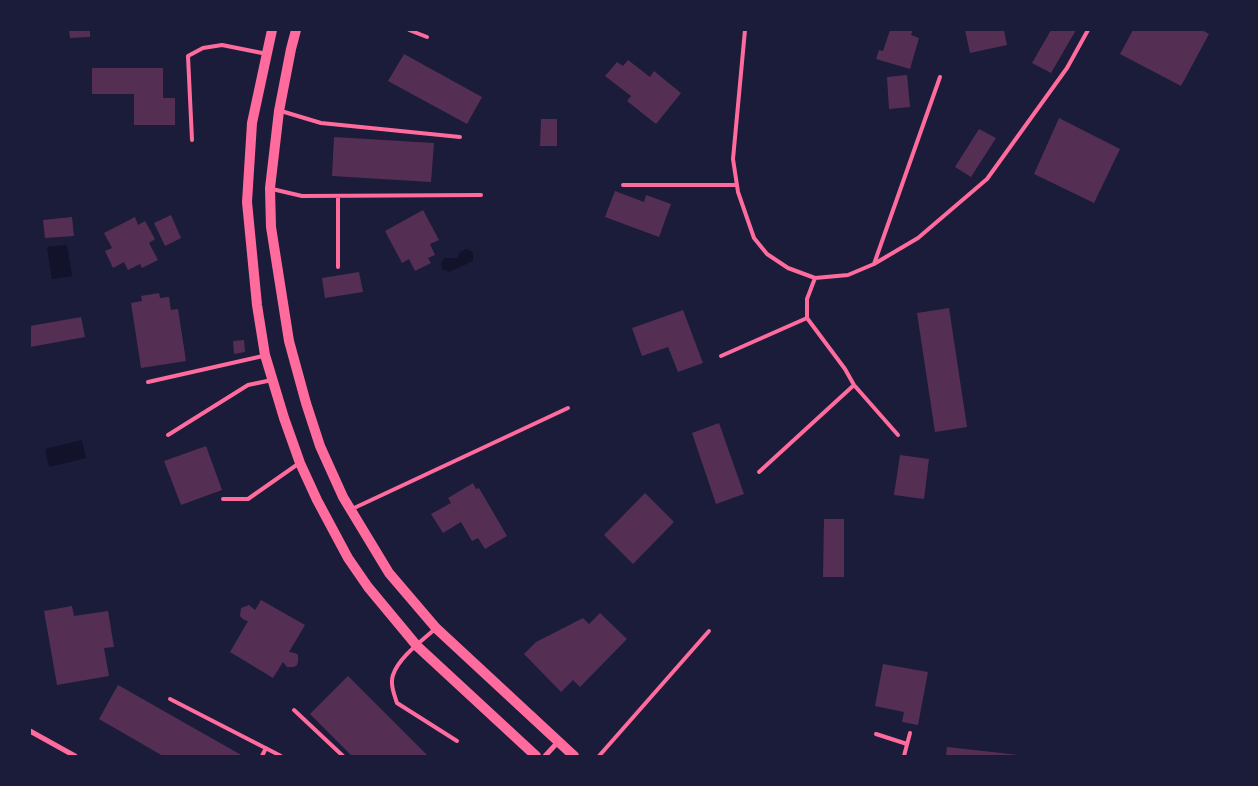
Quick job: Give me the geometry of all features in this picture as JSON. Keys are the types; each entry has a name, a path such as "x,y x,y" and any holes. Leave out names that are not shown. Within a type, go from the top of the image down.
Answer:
{"main road":[{"path":"272,30 252,123 247,202 257,305 265,355 300,463 317,500 348,558 368,587 417,646 536,756"},
{"path":"296,30 279,111 270,188 271,227 289,341 320,446 350,510 390,573 436,628 574,756"}],"street":[{"path":"30,731 74,756"},
{"path":"545,756 558,742"}],"lane":[{"path":"409,30 428,37"},
{"path":"745,30 733,159 743,207 754,238 767,254 788,268 815,278 848,275 874,264 918,238 987,179 1066,68 1088,30"},
{"path":"192,140 188,56 203,48 222,45 267,54"},
{"path":"874,264 940,77"},
{"path":"279,111 321,123 460,137"},
{"path":"623,185 737,185"},
{"path":"270,188 302,196 481,195"},
{"path":"338,196 338,267"},
{"path":"815,278 807,299 807,318 845,369 854,385 898,435"},
{"path":"721,356 807,318"},
{"path":"148,382 265,355"},
{"path":"168,435 248,385 272,380"},
{"path":"759,472 854,385"},
{"path":"350,510 568,408"},
{"path":"223,499 248,499 300,463"},
{"path":"436,628 403,658 393,676 392,689 396,703 457,741"},
{"path":"599,756 709,631"},
{"path":"170,699 281,756"},
{"path":"294,710 343,756"},
{"path":"904,756 910,733"},
{"path":"876,734 907,744"},
{"path":"262,756 266,748"}],"shaded area":[{"path":"67,245 72,276 52,279 47,247"},
{"path":"466,249 473,252 473,261 449,272 442,269 441,263 444,258 457,258 460,252"},
{"path":"82,440 86,458 49,467 45,449"}],"building":[{"path":"69,30 90,30 90,37 70,38"},
{"path":"890,30 913,30 911,35 919,38 910,69 876,59 879,50 883,51"},
{"path":"965,30 1004,30 1007,45 970,53"},
{"path":"1051,30 1076,30 1051,73 1032,63"},
{"path":"1133,30 1202,30 1209,34 1181,86 1120,54"},
{"path":"404,54 482,97 467,124 388,81"},
{"path":"628,60 650,77 654,71 681,93 656,124 627,101 631,96 605,76 617,62 623,66"},
{"path":"92,68 163,68 163,98 175,98 175,125 134,125 134,94 92,94"},
{"path":"907,75 910,107 889,109 887,77"},
{"path":"1059,118 1120,149 1094,203 1034,174"},
{"path":"541,119 557,119 557,146 540,146"},
{"path":"979,129 996,138 971,177 955,167"},
{"path":"334,137 434,143 431,182 332,176"},
{"path":"615,191 644,202 646,195 671,204 659,237 605,217"},
{"path":"423,210 439,240 430,244 435,255 428,258 431,263 415,271 409,259 402,263 385,231"},
{"path":"171,215 181,238 165,246 154,223"},
{"path":"72,217 74,236 45,238 43,220"},
{"path":"135,217 138,225 145,221 155,239 149,243 158,260 142,268 140,264 128,270 124,262 113,268 105,251 112,248 104,233"},
{"path":"359,272 363,292 325,298 322,278"},
{"path":"159,293 160,298 169,297 171,310 178,309 186,361 141,368 131,303 142,301 141,296"},
{"path":"949,308 967,427 935,432 917,313"},
{"path":"683,310 703,363 678,372 668,347 642,356 632,328"},
{"path":"81,317 85,337 30,347 30,326"},
{"path":"244,340 245,352 234,354 233,341"},
{"path":"719,423 744,494 716,504 692,433"},
{"path":"206,446 222,490 181,505 164,461"},
{"path":"900,455 929,459 924,499 894,495"},
{"path":"473,483 476,489 479,488 507,536 485,549 478,538 472,541 461,522 443,533 431,514 451,503 448,498"},
{"path":"645,493 674,522 633,564 604,535"},
{"path":"824,519 844,519 844,577 823,577"},
{"path":"261,600 305,625 289,652 298,655 297,665 287,667 283,662 273,678 230,652 248,621 240,616 241,608 249,605 255,610"},
{"path":"72,606 74,616 108,611 114,647 104,648 109,676 57,685 44,611"},
{"path":"600,613 627,639 580,687 573,680 561,692 524,654 536,642 583,618 589,624"},
{"path":"883,664 928,672 918,725 902,722 904,712 875,706"},
{"path":"348,676 428,756 352,756 310,714"},
{"path":"118,685 243,756 163,756 99,719"},
{"path":"947,747 1019,755 1019,756 946,756"}]}
